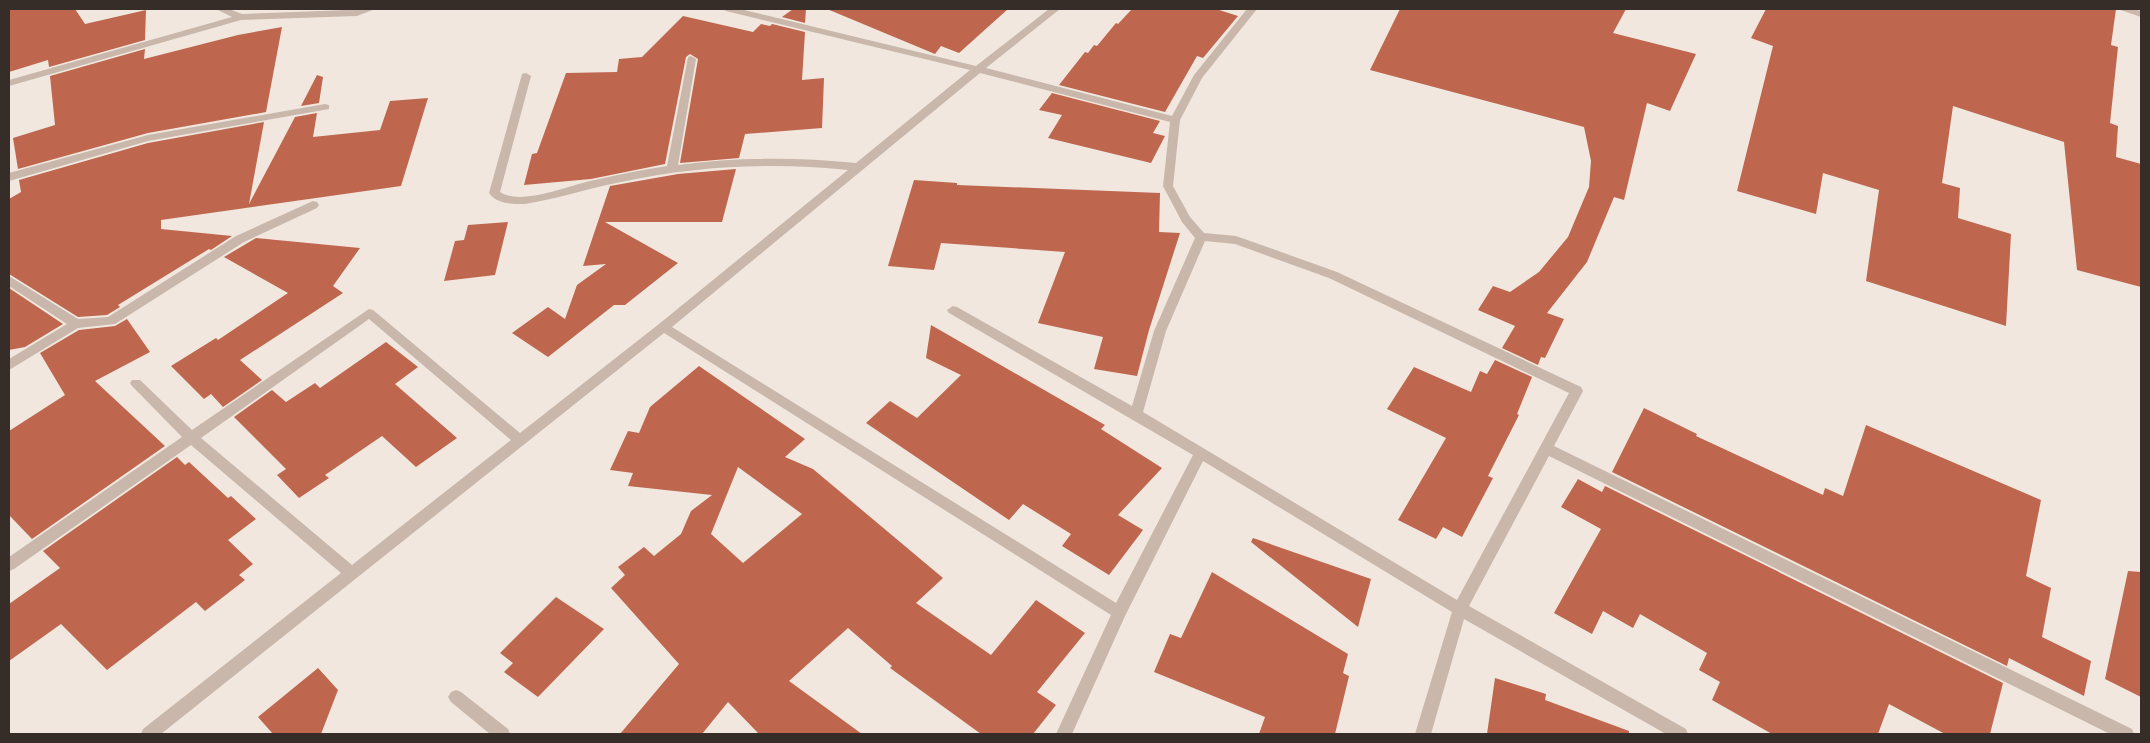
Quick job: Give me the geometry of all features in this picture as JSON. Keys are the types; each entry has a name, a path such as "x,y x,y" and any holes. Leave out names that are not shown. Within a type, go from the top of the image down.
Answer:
{"street":[{"path":"221,9 240,17"},
{"path":"9,83 240,17 357,14 370,9"},
{"path":"729,9 978,68 1175,120"},
{"path":"149,734 663,327 978,68 1054,9"},
{"path":"1252,9 1198,76 1175,120 1168,186 1186,219 1201,236 1236,240 1333,275 1577,391 1460,609 1422,734"},
{"path":"2123,9 2141,14"},
{"path":"672,168 691,59"},
{"path":"526,76 494,193 497,197 510,201 519,201 672,168 752,162 798,161 858,167"},
{"path":"9,177 148,138 238,121 325,108"},
{"path":"9,365 76,324 111,320 240,239 313,205"},
{"path":"1136,414 1160,331 1201,236"},
{"path":"9,280 76,324"},
{"path":"953,310 1136,414 1460,609 1666,730 1680,734"},
{"path":"9,565 369,313 520,440"},
{"path":"663,327 1119,612"},
{"path":"136,383 191,437 351,573"},
{"path":"1546,448 2126,734"},
{"path":"1064,734 1119,612 1200,453"},
{"path":"456,697 502,734"}],"building":[{"path":"9,9 75,9 85,24 146,10 145,40 49,67 48,60 9,72"},
{"path":"793,9 806,9 805,23 782,17"},
{"path":"827,9 1008,9 959,53 941,46 935,54"},
{"path":"1132,9 1216,9 1238,16 1203,58 1197,56 1165,112 1059,85 1085,52 1088,53 1094,45 1097,46 1116,23 1118,24"},
{"path":"1400,9 1626,9 1613,33 1696,54 1670,111 1647,103 1624,200 1614,197 1587,262 1547,313 1564,319 1545,358 1541,357 1538,365 1502,348 1515,326 1478,310 1493,286 1510,292 1539,272 1568,237 1589,187 1591,161 1584,127 1370,70"},
{"path":"1766,9 2116,9 2111,45 2118,47 2110,123 2118,126 2116,157 2141,164 2141,287 2077,270 2064,142 1953,106 1942,183 1960,188 1958,218 2011,234 2006,326 1866,281 1879,190 1823,173 1816,214 1737,191 1773,46 1751,38"},
{"path":"683,16 753,32 761,24 770,26 772,24 805,32 802,80 824,78 822,128 745,134 739,158 680,163 698,59 690,54 686,57 665,164 591,179 524,185 532,154 537,153 566,73 617,72 619,59 642,57"},
{"path":"282,27 266,112 148,133 18,169 13,138 55,125 50,76 145,49 144,59 238,35"},
{"path":"317,75 323,77 319,103 301,106"},
{"path":"1052,93 1160,121 1153,133 1165,136 1151,163 1048,138 1062,115 1039,110"},
{"path":"428,98 401,186 161,220 161,229 232,236 118,305 120,307 107,315 78,317 9,274 9,199 21,192 19,180 148,143 264,122 249,204 295,117 317,113 313,137 380,130 390,101"},
{"path":"736,169 722,222 605,222 678,263 625,305 614,305 548,357 512,333 548,307 565,319 577,285 606,264 583,266 610,186 678,174"},
{"path":"914,180 957,183 957,185 1160,193 1159,232 1180,233 1149,330 1137,376 1094,369 1103,337 1038,323 1065,252 941,243 934,270 888,266"},
{"path":"508,222 495,275 444,281 455,241 464,240 468,225"},
{"path":"256,238 360,248 333,286 343,293 240,360 262,380 223,407 211,394 204,399 171,366 216,338 218,340 288,293 224,257"},
{"path":"9,288 63,324 25,347 9,350"},
{"path":"127,319 150,352 95,381 165,446 32,539 9,515 9,431 65,395 40,353 79,330 115,326"},
{"path":"931,325 1105,425 1101,429 1162,468 1118,515 1143,530 1109,575 1062,546 1071,534 1023,504 1009,520 866,423 890,401 917,418 961,375 926,358"},
{"path":"386,342 418,367 395,384 457,438 416,467 382,436 325,475 329,478 299,498 277,475 286,469 234,417 272,390 286,402 315,383 320,388"},
{"path":"1495,360 1532,377 1517,414 1519,415 1488,476 1493,478 1462,537 1443,527 1436,539 1398,520 1446,438 1387,409 1414,367 1471,392 1480,371 1487,374"},
{"path":"699,366 805,439 785,457 813,469 943,578 916,603 991,655 1036,600 1085,633 1037,692 1056,705 1033,734 981,734 890,668 892,666 848,628 789,681 862,734 759,734 728,702 702,734 620,734 679,664 611,588 625,575 618,567 644,547 654,556 681,534 691,511 712,495 628,486 633,473 610,470 628,431 639,433 650,407","holes":["738,467 802,514 743,563 711,534"]},
{"path":"1644,408 1697,434 1696,436 1823,495 1825,488 1843,496 1866,425 2041,500 2026,576 2051,588 2042,637 2091,661 2084,696 2009,658 2007,666 1612,472"},
{"path":"177,457 185,465 189,462 228,498 231,496 256,519 228,540 253,564 239,575 245,580 205,611 196,602 107,670 61,624 9,661 9,604 60,568 43,551"},
{"path":"1578,479 1602,492 1605,486 2003,683 1990,734 1945,734 1889,704 1878,734 1772,734 1712,700 1720,682 1699,670 1707,653 1640,614 1633,628 1603,611 1592,634 1554,613 1601,529 1561,507"},
{"path":"1253,538 1371,579 1358,627 1251,542"},
{"path":"2128,571 2141,572 2141,697 2105,679"},
{"path":"1212,572 1348,654 1343,673 1349,676 1335,734 1259,734 1265,717 1154,672 1170,634 1181,638"},
{"path":"556,597 604,629 538,697 504,672 513,663 500,653"},
{"path":"318,668 338,690 321,734 273,734 258,717"},
{"path":"1495,678 1546,694 1545,700 1629,731 1629,734 1487,734"}]}
